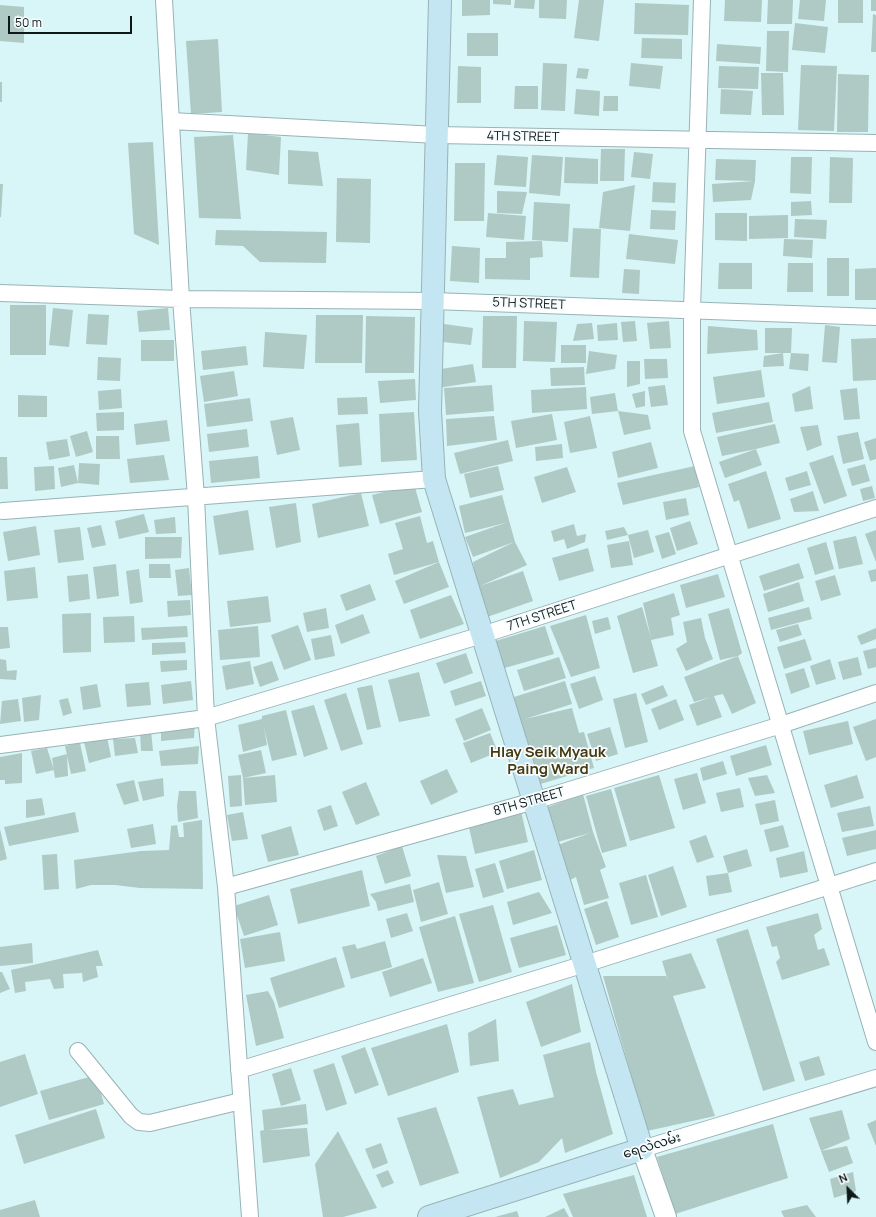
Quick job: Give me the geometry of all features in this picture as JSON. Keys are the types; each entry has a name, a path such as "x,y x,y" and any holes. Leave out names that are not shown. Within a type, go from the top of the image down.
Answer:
{"main road":[{"path":"440,0 430,411 434,479 642,1149"},
{"name":"ရေလဲလမ်း","path":"429,1217 642,1149"}],"street":[{"path":"164,0 181,299 196,497 206,718 226,887 250,1217"},
{"path":"702,0 692,310 692,431 876,1042"},
{"name":"4TH STREET","path":"171,121 437,135 876,143"},
{"name":"5TH STREET","path":"0,293 181,299 433,301 876,317"},
{"path":"3,510 434,479"},
{"name":"7TH STREET","path":"0,745 206,718 482,635 876,508"},
{"name":"8TH STREET","path":"226,887 534,802 781,725 876,693"},
{"path":"239,1070 585,964 876,871"},
{"path":"78,1051 131,1116 139,1122 150,1123 241,1102"},
{"name":"ရေလဲလမ်း","path":"642,1149 876,1078"},
{"path":"642,1149 666,1217"}],"building":[{"path":"462,0 490,0 490,15 462,16"},
{"path":"493,0 511,0 511,5 493,4"},
{"path":"515,0 535,0 534,9 514,8"},
{"path":"539,0 567,0 566,19 539,18"},
{"path":"579,0 604,0 599,41 574,38"},
{"path":"725,0 762,0 761,22 724,21"},
{"path":"768,0 793,0 792,24 767,24"},
{"path":"800,0 826,0 824,21 798,19"},
{"path":"838,0 863,0 863,23 838,23"},
{"path":"871,0 876,0 876,11 871,11"},
{"path":"635,3 689,5 688,35 634,34"},
{"path":"0,5 24,7 24,43 0,41"},
{"path":"873,14 876,15 876,52 871,52"},
{"path":"795,23 828,27 825,53 792,50"},
{"path":"767,31 789,31 788,72 766,71"},
{"path":"467,33 498,33 498,56 467,56"},
{"path":"642,38 682,39 682,59 641,58"},
{"path":"218,39 222,112 191,114 186,41"},
{"path":"717,44 761,47 760,64 716,61"},
{"path":"543,63 567,64 565,111 541,110"},
{"path":"631,63 663,66 660,89 629,86"},
{"path":"801,65 837,66 834,131 798,130"},
{"path":"458,66 481,67 481,103 457,103"},
{"path":"719,66 759,67 758,89 718,88"},
{"path":"578,68 589,69 587,79 576,78"},
{"path":"761,73 783,73 784,115 762,115"},
{"path":"838,74 869,75 868,132 837,132"},
{"path":"0,82 2,82 2,102 0,102"},
{"path":"515,86 538,86 538,109 514,109"},
{"path":"576,89 600,91 599,116 574,114"},
{"path":"721,89 753,91 751,115 720,114"},
{"path":"604,96 618,96 618,111 603,111"},
{"path":"248,133 281,137 279,175 246,170"},
{"path":"233,135 241,219 199,218 194,137"},
{"path":"153,142 159,245 134,234 128,143"},
{"path":"601,149 625,149 624,181 600,181"},
{"path":"288,150 318,152 323,186 288,184"},
{"path":"634,152 653,154 650,179 631,177"},
{"path":"497,155 528,157 526,187 494,185"},
{"path":"532,155 563,157 560,196 529,193"},
{"path":"565,157 598,159 598,184 564,183"},
{"path":"791,157 812,157 811,194 790,193"},
{"path":"830,157 853,158 852,203 829,203"},
{"path":"716,159 756,160 755,181 751,200 713,202 712,184 754,181 715,180"},
{"path":"455,163 485,163 484,221 454,221"},
{"path":"337,178 371,179 370,243 336,242"},
{"path":"653,182 676,183 675,203 652,202"},
{"path":"0,184 3,184 1,217 0,217"},
{"path":"635,185 630,231 599,228 603,192"},
{"path":"497,191 527,192 522,214 497,213"},
{"path":"811,201 812,215 791,216 791,202"},
{"path":"534,202 570,204 568,242 532,240"},
{"path":"651,210 676,211 675,230 650,229"},
{"path":"488,213 526,216 524,240 486,237"},
{"path":"715,213 747,213 747,241 715,240"},
{"path":"788,215 788,238 749,239 749,216"},
{"path":"795,219 827,220 826,239 794,237"},
{"path":"573,228 601,229 599,278 570,277"},
{"path":"216,230 327,232 326,263 260,262 243,246 215,245"},
{"path":"629,234 678,240 675,264 626,259"},
{"path":"784,239 813,240 812,258 783,256"},
{"path":"542,241 543,257 530,258 530,280 485,279 485,258 506,258 506,242"},
{"path":"452,246 480,248 479,283 450,281"},
{"path":"827,258 849,258 849,296 827,296"},
{"path":"719,263 752,263 752,289 718,289"},
{"path":"788,263 813,263 813,292 787,292"},
{"path":"876,268 876,300 855,300 855,269"},
{"path":"624,269 640,270 639,294 622,293"},
{"path":"10,305 46,305 46,355 10,355"},
{"path":"53,308 73,310 69,347 49,345"},
{"path":"168,308 170,330 139,332 137,311"},
{"path":"88,314 109,315 107,345 86,344"},
{"path":"316,315 363,315 362,363 315,363"},
{"path":"366,316 415,317 414,373 365,373"},
{"path":"483,316 517,316 516,368 482,368"},
{"path":"524,321 557,322 555,362 523,361"},
{"path":"635,321 637,341 623,342 621,322"},
{"path":"669,321 671,348 650,349 647,323"},
{"path":"592,323 594,339 573,341 577,324"},
{"path":"617,323 618,340 598,341 597,325"},
{"path":"444,324 473,328 471,345 443,342"},
{"path":"825,325 840,327 837,363 822,362"},
{"path":"708,326 757,330 758,350 707,354"},
{"path":"765,328 792,328 791,353 765,353"},
{"path":"265,332 307,335 304,369 263,367"},
{"path":"876,338 876,380 853,381 851,339"},
{"path":"141,340 174,340 174,361 141,361"},
{"path":"561,345 586,345 586,363 561,363"},
{"path":"246,346 248,365 203,370 201,351"},
{"path":"589,351 617,355 615,369 586,374"},
{"path":"783,353 784,366 763,367 764,356"},
{"path":"791,353 809,354 808,371 789,369"},
{"path":"98,357 121,358 120,381 97,380"},
{"path":"644,359 667,359 668,378 645,379"},
{"path":"627,361 640,361 640,384 627,387"},
{"path":"473,364 476,382 438,388 441,369"},
{"path":"584,367 585,385 551,386 550,368"},
{"path":"761,370 765,397 717,404 713,377"},
{"path":"234,371 238,396 204,402 200,376"},
{"path":"415,379 416,400 380,403 378,381"},
{"path":"492,385 494,411 446,415 444,388"},
{"path":"665,385 668,405 651,407 648,387"},
{"path":"810,386 813,409 795,412 792,394"},
{"path":"586,387 587,409 532,413 531,390"},
{"path":"857,388 860,419 844,420 840,390"},
{"path":"121,389 122,408 99,410 98,391"},
{"path":"645,391 645,406 636,408 632,394"},
{"path":"615,393 618,411 592,414 590,397"},
{"path":"18,395 47,396 47,417 18,417"},
{"path":"367,397 368,414 338,415 337,398"},
{"path":"250,398 253,421 207,427 204,404"},
{"path":"769,402 773,422 716,433 712,413"},
{"path":"618,411 648,415 651,429 624,435"},
{"path":"124,412 124,430 97,431 96,413"},
{"path":"414,412 417,460 381,462 379,414"},
{"path":"552,414 557,440 516,448 511,421"},
{"path":"494,416 497,440 447,446 446,419"},
{"path":"590,416 597,448 570,453 564,422"},
{"path":"293,417 300,450 277,455 270,421"},
{"path":"167,420 170,441 136,445 134,424"},
{"path":"359,423 362,465 339,467 336,425"},
{"path":"775,424 780,443 722,456 717,437"},
{"path":"818,425 822,445 807,451 800,427"},
{"path":"247,429 249,447 209,452 207,434"},
{"path":"87,431 93,452 76,457 70,436"},
{"path":"858,432 864,459 843,464 837,436"},
{"path":"96,436 119,436 120,459 96,459"},
{"path":"876,438 876,459 870,461 864,442"},
{"path":"67,439 70,456 49,460 46,442"},
{"path":"508,440 513,461 460,474 454,453"},
{"path":"651,442 658,468 618,478 612,452"},
{"path":"562,444 563,458 536,461 535,447"},
{"path":"756,449 762,465 725,478 719,462"},
{"path":"164,455 169,480 130,483 127,459"},
{"path":"833,455 847,496 824,504 809,463"},
{"path":"258,456 260,478 211,483 209,461"},
{"path":"0,457 7,457 8,489 0,489"},
{"path":"79,463 100,464 99,485 78,483"},
{"path":"865,464 870,481 852,486 847,469"},
{"path":"74,465 78,483 61,487 58,468"},
{"path":"54,466 55,489 35,491 34,467"},
{"path":"498,466 504,490 470,498 464,474"},
{"path":"695,466 699,487 623,505 617,483"},
{"path":"567,467 576,492 542,503 534,477"},
{"path":"766,471 781,519 748,529 739,500 734,502 728,484"},
{"path":"807,471 811,485 789,491 785,478"},
{"path":"414,484 422,512 380,524 372,495"},
{"path":"872,486 875,498 863,501 860,489"},
{"path":"813,491 819,511 794,512 790,499"},
{"path":"361,493 369,526 318,538 312,504"},
{"path":"502,495 515,542 527,565 480,586 523,571 533,601 487,617 477,587 473,562 514,542 473,557 465,537 505,523 465,533 459,506"},
{"path":"686,498 689,515 666,520 663,502"},
{"path":"296,503 301,542 276,548 269,507"},
{"path":"248,510 254,550 219,555 213,516"},
{"path":"144,514 149,532 119,539 115,521"},
{"path":"420,516 427,543 433,541 439,562 394,575 388,554 403,549 395,523"},
{"path":"175,517 176,533 156,534 154,520"},
{"path":"690,521 698,544 677,551 670,528"},
{"path":"574,524 577,536 586,534 585,542 567,549 564,539 554,542 551,531"},
{"path":"101,525 106,545 92,548 87,528"},
{"path":"36,526 40,555 8,561 3,532"},
{"path":"80,527 84,560 58,563 54,530"},
{"path":"624,527 628,535 607,540 605,531"},
{"path":"648,530 654,552 634,558 628,535"},
{"path":"876,530 876,562 865,534"},
{"path":"669,532 676,554 662,559 655,536"},
{"path":"856,536 863,564 839,569 833,541"},
{"path":"145,537 182,537 181,558 145,559"},
{"path":"629,541 633,565 611,568 607,545"},
{"path":"826,542 834,569 815,575 807,548"},
{"path":"588,548 594,571 559,581 552,558"},
{"path":"439,562 449,587 404,604 395,581"},
{"path":"799,563 804,578 764,591 759,576"},
{"path":"116,564 119,596 97,599 93,567"},
{"path":"149,564 170,564 171,578 149,578"},
{"path":"35,567 38,598 7,601 4,571"},
{"path":"189,568 192,595 178,596 175,570"},
{"path":"139,569 143,602 130,604 126,571"},
{"path":"876,569 876,581 871,582 868,571"},
{"path":"88,574 90,599 69,602 67,576"},
{"path":"718,574 725,597 686,608 680,585"},
{"path":"835,575 841,595 821,601 815,581"},
{"path":"799,582 804,601 768,612 763,594"},
{"path":"370,584 376,600 346,611 340,595"},
{"path":"674,593 680,615 671,618 674,635 651,640 658,666 633,673 617,616 642,607 651,638 643,603"},
{"path":"451,595 464,624 420,639 410,610"},
{"path":"268,596 271,622 230,627 227,601"},
{"path":"190,600 191,615 168,617 167,601"},
{"path":"809,607 812,619 771,630 768,618"},
{"path":"326,608 329,628 307,632 303,613"},
{"path":"729,608 742,653 738,656 720,660 708,614"},
{"path":"91,613 91,652 63,653 62,614"},
{"path":"363,614 370,633 341,644 335,625"},
{"path":"586,615 600,668 571,677 550,626"},
{"path":"134,616 135,642 104,643 103,617"},
{"path":"608,617 611,629 595,634 592,621"},
{"path":"701,618 705,638 713,659 686,671 676,649 687,642 683,622"},
{"path":"798,624 802,635 780,642 776,630"},
{"path":"298,625 311,660 284,670 271,635"},
{"path":"187,626 188,637 142,640 141,628"},
{"path":"258,626 260,657 220,660 218,630"},
{"path":"545,626 554,654 501,669 492,642"},
{"path":"0,627 8,627 10,648 0,649"},
{"path":"876,628 876,639 861,645 857,636"},
{"path":"331,635 335,656 315,660 311,639"},
{"path":"805,639 812,660 784,669 777,647"},
{"path":"185,642 186,653 152,655 152,643"},
{"path":"876,648 876,667 868,669 863,651"},
{"path":"466,653 473,673 444,684 436,663"},
{"path":"738,656 756,703 732,714 723,694 714,696 722,717 697,726 689,705 711,697 694,702 684,677"},
{"path":"559,657 566,678 524,691 517,670"},
{"path":"858,657 862,675 843,680 838,662"},
{"path":"0,659 6,660 7,671 17,670 16,680 0,679"},
{"path":"830,659 836,679 816,685 810,666"},
{"path":"187,660 187,670 161,672 160,661"},
{"path":"250,661 254,684 226,690 222,666"},
{"path":"272,661 279,680 260,687 253,667"},
{"path":"804,668 810,687 791,694 785,674"},
{"path":"419,672 430,716 399,722 388,680"},
{"path":"595,676 603,700 579,709 570,684"},
{"path":"191,681 193,700 163,704 161,685"},
{"path":"481,681 486,696 455,706 450,691"},
{"path":"565,681 572,704 525,719 572,708 579,733 584,732 594,768 537,785 514,697"},
{"path":"149,682 151,705 127,707 125,684"},
{"path":"97,684 101,707 83,710 80,687"},
{"path":"372,685 381,727 367,730 357,688"},
{"path":"663,685 668,696 646,705 641,694"},
{"path":"346,693 363,744 341,751 324,700"},
{"path":"636,693 648,742 625,748 613,699"},
{"path":"41,695 39,720 24,722 22,698"},
{"path":"68,698 72,713 63,716 59,700"},
{"path":"18,699 21,721 0,724 2,701"},
{"path":"676,699 684,720 659,730 651,709"},
{"path":"314,705 328,749 304,757 291,711"},
{"path":"482,708 491,730 464,741 455,719"},
{"path":"286,710 297,755 272,761 264,728 267,745 243,752 238,725 262,719 262,716"},
{"path":"876,719 876,757 866,761 853,727"},
{"path":"848,721 853,744 809,755 803,731"},
{"path":"195,723 194,738 161,741 161,728"},
{"path":"610,727 618,754 596,761 587,734"},
{"path":"151,730 153,751 141,751 140,732"},
{"path":"490,733 498,752 471,763 463,743"},
{"path":"107,737 111,757 89,763 84,742"},
{"path":"135,738 138,753 115,756 113,739"},
{"path":"80,743 86,771 71,774 65,746"},
{"path":"766,745 772,765 736,776 730,756"},
{"path":"199,746 198,764 161,766 159,751"},
{"path":"47,748 54,770 36,774 31,751"},
{"path":"261,750 266,773 243,778 238,755"},
{"path":"22,753 22,783 5,784 5,780 0,780 0,757"},
{"path":"67,754 68,776 55,778 52,758"},
{"path":"723,761 727,774 703,781 700,768"},
{"path":"447,769 458,792 431,805 420,781"},
{"path":"697,773 706,803 683,810 674,779"},
{"path":"241,775 242,806 230,807 228,776"},
{"path":"275,775 277,802 245,805 243,778"},
{"path":"659,775 675,828 630,841 614,788"},
{"path":"767,775 775,793 755,796 748,778"},
{"path":"857,775 864,798 831,808 824,785"},
{"path":"163,778 164,796 143,801 138,782"},
{"path":"134,780 139,801 124,805 116,784"},
{"path":"366,782 380,815 356,825 342,792"},
{"path":"740,788 744,807 721,812 716,793"},
{"path":"611,789 627,846 602,853 586,796"},
{"path":"179,791 196,791 198,818 178,822 177,806"},
{"path":"583,794 593,832 606,867 600,870 609,898 584,905 576,877 568,881 555,846 590,833 554,843 542,809"},
{"path":"42,798 45,815 26,818 26,800"},
{"path":"775,800 779,821 760,825 755,804"},
{"path":"331,805 338,826 324,831 317,810"},
{"path":"870,806 874,826 842,832 837,813"},
{"path":"521,811 528,842 475,854 468,823"},
{"path":"75,812 79,832 9,846 4,827"},
{"path":"243,812 248,839 232,841 227,815"},
{"path":"202,820 203,889 140,888 115,885 91,885 76,889 74,860 141,851 169,850 171,826 177,825 179,837 184,837 183,823"},
{"path":"153,824 156,844 131,848 127,829"},
{"path":"783,825 789,847 770,852 764,830"},
{"path":"291,826 299,855 268,862 261,835"},
{"path":"0,829 7,859 0,861"},
{"path":"876,830 876,849 847,856 842,838"},
{"path":"706,835 714,857 697,863 689,841"},
{"path":"402,846 411,876 385,884 376,856"},
{"path":"747,849 752,866 728,873 723,856"},
{"path":"534,850 542,880 507,889 499,861"},
{"path":"804,851 808,872 780,878 776,858"},
{"path":"57,854 59,889 44,890 42,855"},
{"path":"437,855 466,856 474,887 446,893"},
{"path":"495,863 504,892 483,898 475,869"},
{"path":"673,866 687,907 661,916 648,875"},
{"path":"362,870 370,906 298,924 290,889"},
{"path":"728,873 732,892 709,896 706,876"},
{"path":"646,875 658,917 631,925 619,883"},
{"path":"439,882 448,914 421,922 413,890"},
{"path":"410,884 414,902 378,911 376,902 370,894"},
{"path":"539,892 552,913 513,925 507,902"},
{"path":"269,895 278,925 244,936 234,906"},
{"path":"607,901 619,937 596,945 584,909"},
{"path":"493,905 512,972 479,982 459,914"},
{"path":"407,913 413,931 391,938 386,919"},
{"path":"818,913 822,929 814,935 818,950 824,948 830,965 782,980 776,962 780,958 777,946 772,947 766,927"},
{"path":"455,916 474,983 438,992 419,927"},
{"path":"557,925 566,955 519,968 510,938"},
{"path":"748,929 795,1081 763,1091 716,939"},
{"path":"280,932 285,961 245,968 240,939"},
{"path":"385,941 392,967 351,979 342,947 355,944 357,949"},
{"path":"32,943 33,963 0,966 0,947"},
{"path":"98,950 103,966 96,966 98,977 83,982 82,973 63,974 64,988 54,989 50,979 25,982 26,991 15,993 11,970"},
{"path":"691,953 706,988 673,996 715,1116 647,1131 603,976 666,976 668,981 662,961"},
{"path":"336,957 345,987 279,1008 270,978"},
{"path":"423,958 432,983 390,997 382,972"},
{"path":"0,972 2,972 10,989 0,993"},
{"path":"572,984 581,1032 541,1047 526,1002"},
{"path":"268,991 274,1002 284,1038 256,1046 246,995"},
{"path":"496,1019 499,1061 470,1066 468,1033"},
{"path":"447,1024 459,1072 388,1096 371,1048"},
{"path":"590,1042 596,1072 613,1134 565,1153 562,1138 539,1162 500,1178 477,1097 513,1089 519,1105 554,1097 543,1055"},
{"path":"365,1047 379,1085 355,1094 341,1056"},
{"path":"25,1054 38,1094 0,1107 0,1062"},
{"path":"819,1056 825,1075 805,1081 799,1062"},
{"path":"334,1063 347,1104 326,1111 313,1070"},
{"path":"291,1068 301,1100 281,1106 272,1074"},
{"path":"96,1075 104,1104 49,1120 40,1091"},
{"path":"306,1104 308,1124 268,1130 307,1128 310,1156 263,1163 260,1131 264,1130 262,1110"},
{"path":"436,1107 459,1173 420,1186 397,1118"},
{"path":"96,1109 105,1138 24,1164 15,1135"},
{"path":"842,1110 850,1139 821,1151 809,1118"},
{"path":"876,1120 876,1146 867,1124"},
{"path":"773,1124 788,1178 675,1214 657,1157"},
{"path":"338,1131 377,1208 343,1217 323,1217 315,1164"},
{"path":"381,1143 388,1163 373,1169 365,1149"},
{"path":"847,1146 853,1163 829,1172 821,1151"},
{"path":"388,1170 394,1183 382,1188 376,1175"},
{"path":"853,1172 856,1191 834,1198 830,1179"},
{"path":"634,1175 647,1217 573,1217 563,1194"},
{"path":"35,1200 40,1217 0,1217 0,1210"},
{"path":"807,1205 816,1217 784,1217 781,1211"},
{"path":"564,1208 569,1217 545,1217"},
{"path":"517,1211 519,1217 495,1217"}],"district":[{"name":"Hlay Seik Myauk Paing Ward","path":"548,762"}]}
